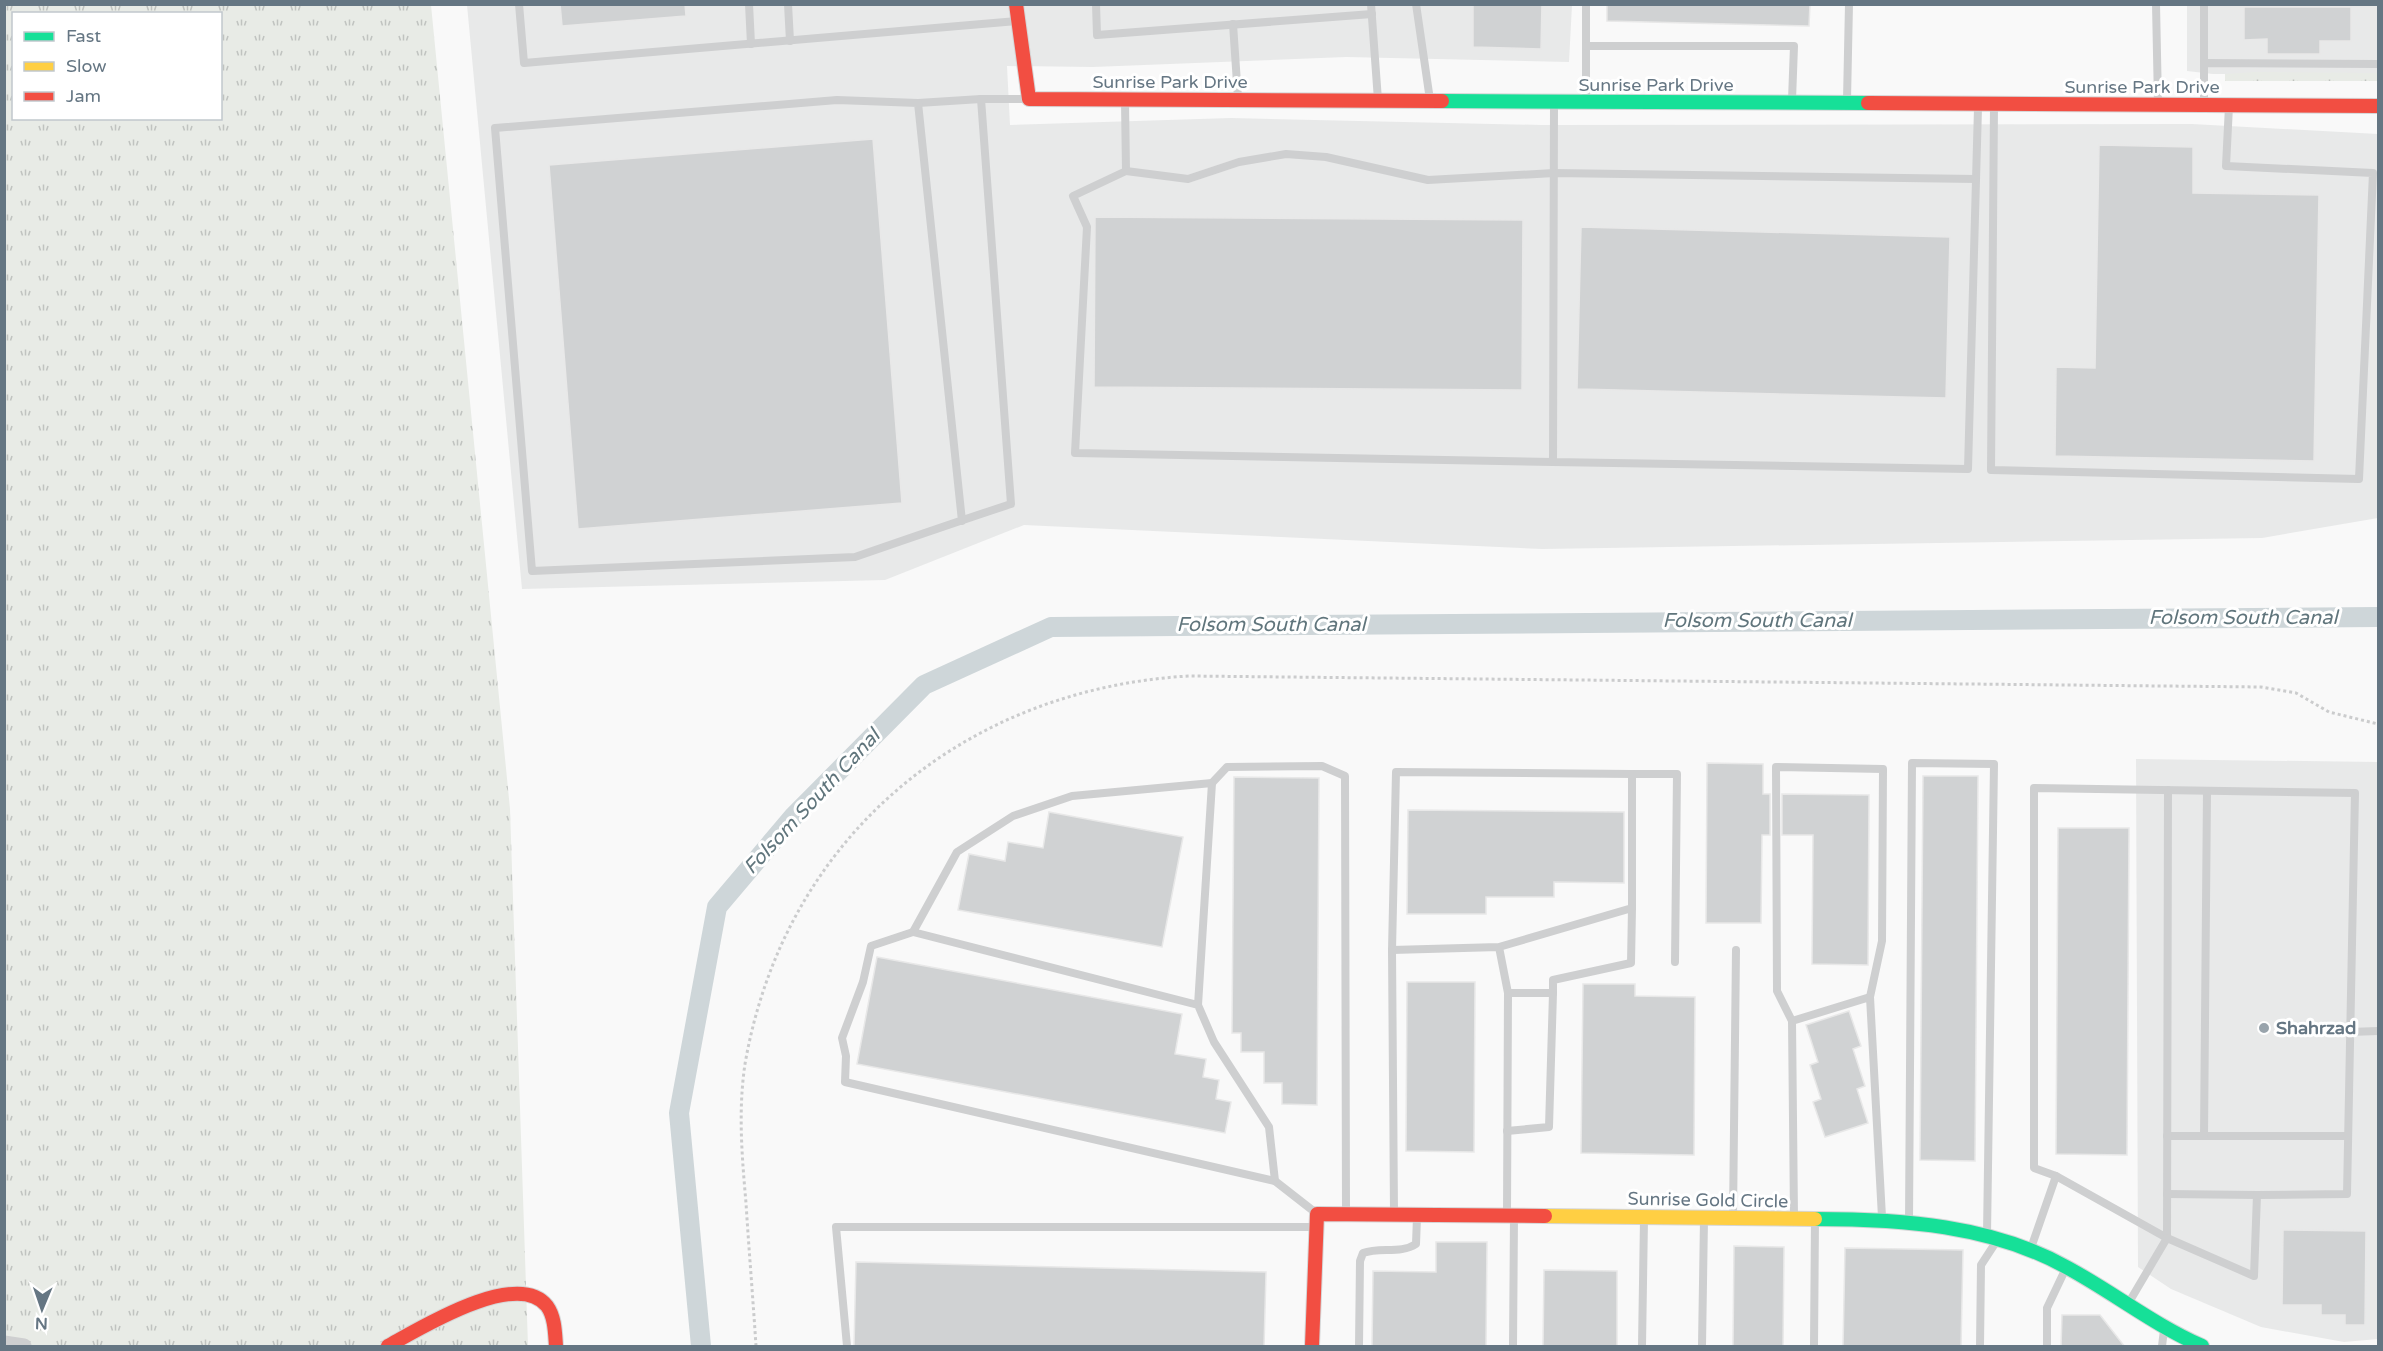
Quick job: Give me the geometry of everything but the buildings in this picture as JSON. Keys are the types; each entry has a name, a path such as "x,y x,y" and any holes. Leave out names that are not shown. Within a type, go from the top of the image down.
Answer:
{"street":[{"path":"1016,4 1029,99"},
{"name":"Sunrise Park Drive","path":"1029,99 1978,106 2379,106"},
{"name":"Sunrise Gold Circle","path":"1317,1221 1346,1215 1644,1217 1882,1220 1951,1227 1993,1237 2031,1250 2067,1267 2164,1328 2202,1347"},
{"path":"1312,1347 1317,1221"},
{"path":"388,1347 455,1309 489,1298 511,1294 540,1298 546,1305 552,1315 556,1347"},
{"path":"4,1343 24,1347"}],"lane":[{"path":"519,4 524,63 1018,21"},
{"path":"749,4 751,44"},
{"path":"788,4 790,41"},
{"path":"1095,4 1097,35 1372,14"},
{"path":"1371,4 1378,101"},
{"path":"1416,4 1430,102"},
{"path":"1586,4 1586,103"},
{"path":"1847,105 1849,4"},
{"path":"2157,4 2158,105"},
{"path":"2204,4 2204,105"},
{"path":"1233,24 1238,100"},
{"path":"1586,46 1794,46 1792,104"},
{"path":"2204,63 2379,64"},
{"path":"981,99 1011,504 855,557 532,571 495,128 837,100 918,103 981,99 1029,99"},
{"path":"1125,99 1126,171"},
{"path":"1553,462 1554,102"},
{"path":"918,103 962,521"},
{"path":"1994,106 1991,470 2359,478 2373,173 2226,166 2229,105"},
{"path":"1976,179 1554,174 1428,180 1326,157 1286,154 1239,162 1188,179 1126,171 1073,195 1087,227 1075,453 1968,469 1976,179 1978,106"},
{"path":"1909,1222 1912,763 1994,764 1993,1237 1981,1265 1980,1347"},
{"path":"1275,1181 1269,1127 1214,1042 1198,1005 1212,783 1227,767 1322,766 1345,776 1346,1215"},
{"path":"1794,1219 1792,1021 1777,991 1776,766 1882,769 1882,941 1870,997 1882,1220"},
{"path":"1395,1215 1392,950 1396,772 1677,774 1675,962"},
{"path":"1507,1131 1549,1127 1553,980 1631,963 1632,774"},
{"path":"913,932 957,852 1013,816 1072,796 1212,783"},
{"path":"2167,1194 2347,1194 2355,793 2034,788 2034,1168 2056,1176 2167,1238 2254,1276 2257,1195"},
{"path":"2127,1305 2167,1238 2168,790"},
{"path":"2204,1136 2207,790"},
{"path":"1392,950 1499,947 1632,908"},
{"path":"1198,1005 913,932 872,946 863,982 842,1038 846,1056 845,1082 1275,1181 1317,1221"},
{"path":"1499,947 1509,993 1507,1131 1513,1347"},
{"path":"1733,1218 1736,950"},
{"path":"1509,993 1553,993"},
{"path":"1792,1021 1870,997"},
{"path":"2350,1032 2379,1031"},
{"path":"2167,1136 2348,1136"},
{"path":"2031,1250 2056,1176"},
{"path":"1359,1347 1360,1261 1364,1253 1372,1250 1408,1249 1416,1245 1417,1215"},
{"path":"1642,1347 1644,1217"},
{"path":"1702,1347 1704,1218"},
{"path":"1814,1347 1815,1219"},
{"path":"847,1347 836,1227 1317,1221"},
{"path":"2047,1347 2048,1308 2067,1267"},
{"path":"2162,1347 2164,1328"}],"shaded area":[{"path":"467,5 1572,5 1569,62 1346,57 1093,67 1007,66 1010,125 1231,118 1541,125 2192,124 2378,134 2378,518 2262,538 1542,549 1024,525 885,580 522,589"},
{"path":"2187,5 2378,5 2378,74 2213,74 2187,71"},
{"path":"2136,759 2378,762 2378,1339 2344,1342 2261,1327 2171,1289 2138,1267"}],"green space":[{"path":"5,5 431,5 510,809 528,1346 5,1346"},
{"path":"2255,72 2378,73 2378,81 2225,81 2225,74"}],"waterway":[{"name":"Folsom South Canal","path":"701,1346 679,1113 717,907 794,816 924,685 1051,627 2378,617"}],"traffic: fast":[{"path":"1442,101 1868,103"},
{"path":"1815,1219 1913,1223 1945,1227 2008,1242 2068,1268 2184,1338 2202,1346"}],"traffic: slow":[{"path":"1545,1216 1815,1219"}],"traffic: jam":[{"path":"1016,4 1029,99 1442,101"},
{"path":"1868,103 2378,106"},
{"path":"1312,1346 1317,1214 1545,1216"},
{"path":"388,1346 468,1305 492,1297 514,1294 533,1296 547,1306 553,1320 556,1346"}],"place":[{"name":"Shahrzad","path":"2264,1028"}]}
